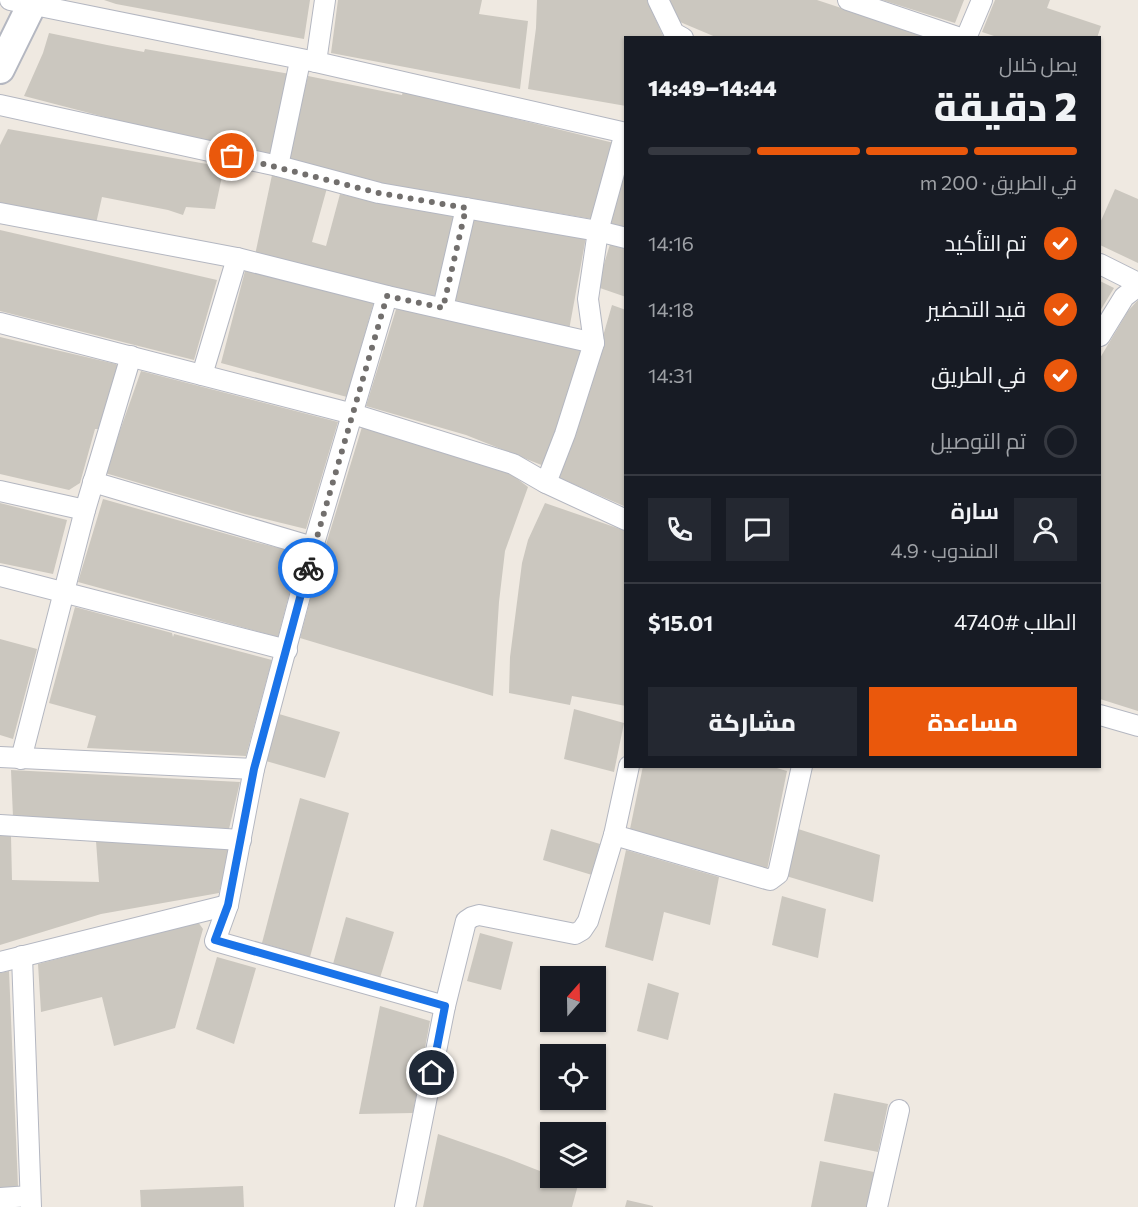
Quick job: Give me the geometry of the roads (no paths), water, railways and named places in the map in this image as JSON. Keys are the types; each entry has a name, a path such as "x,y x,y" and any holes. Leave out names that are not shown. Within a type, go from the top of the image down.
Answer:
{"street":[{"path":"278,166 325,0"},
{"path":"658,0 674,33 679,36"},
{"path":"848,0 954,36"},
{"path":"967,36 982,0"},
{"path":"0,69 26,2 624,133"},
{"path":"0,105 278,166 379,193 624,238"},
{"path":"546,483 565,434 594,343 588,299 598,231 624,137"},
{"path":"443,308 466,208"},
{"path":"0,213 237,258 387,296 594,343"},
{"path":"202,375 237,258"},
{"path":"1101,265 1138,284 1124,297 1101,334"},
{"path":"387,296 313,547 254,769 228,905 215,940 445,1006"},
{"path":"0,323 353,414 513,464 546,483 624,519"},
{"path":"21,759 85,510 131,356"},
{"path":"93,482 313,547"},
{"path":"0,491 85,510"},
{"path":"0,576 287,650"},
{"path":"1101,715 1138,726"},
{"path":"0,757 254,769"},
{"path":"405,1207 445,1006 466,921 480,915 575,934 582,930 588,921 614,834 629,768"},
{"path":"614,834 770,880 778,874 802,768"},
{"path":"0,825 241,840"},
{"path":"0,962 228,905"},
{"path":"0,1198 30,1201 22,956"},
{"path":"878,1207 899,1110"}]}
